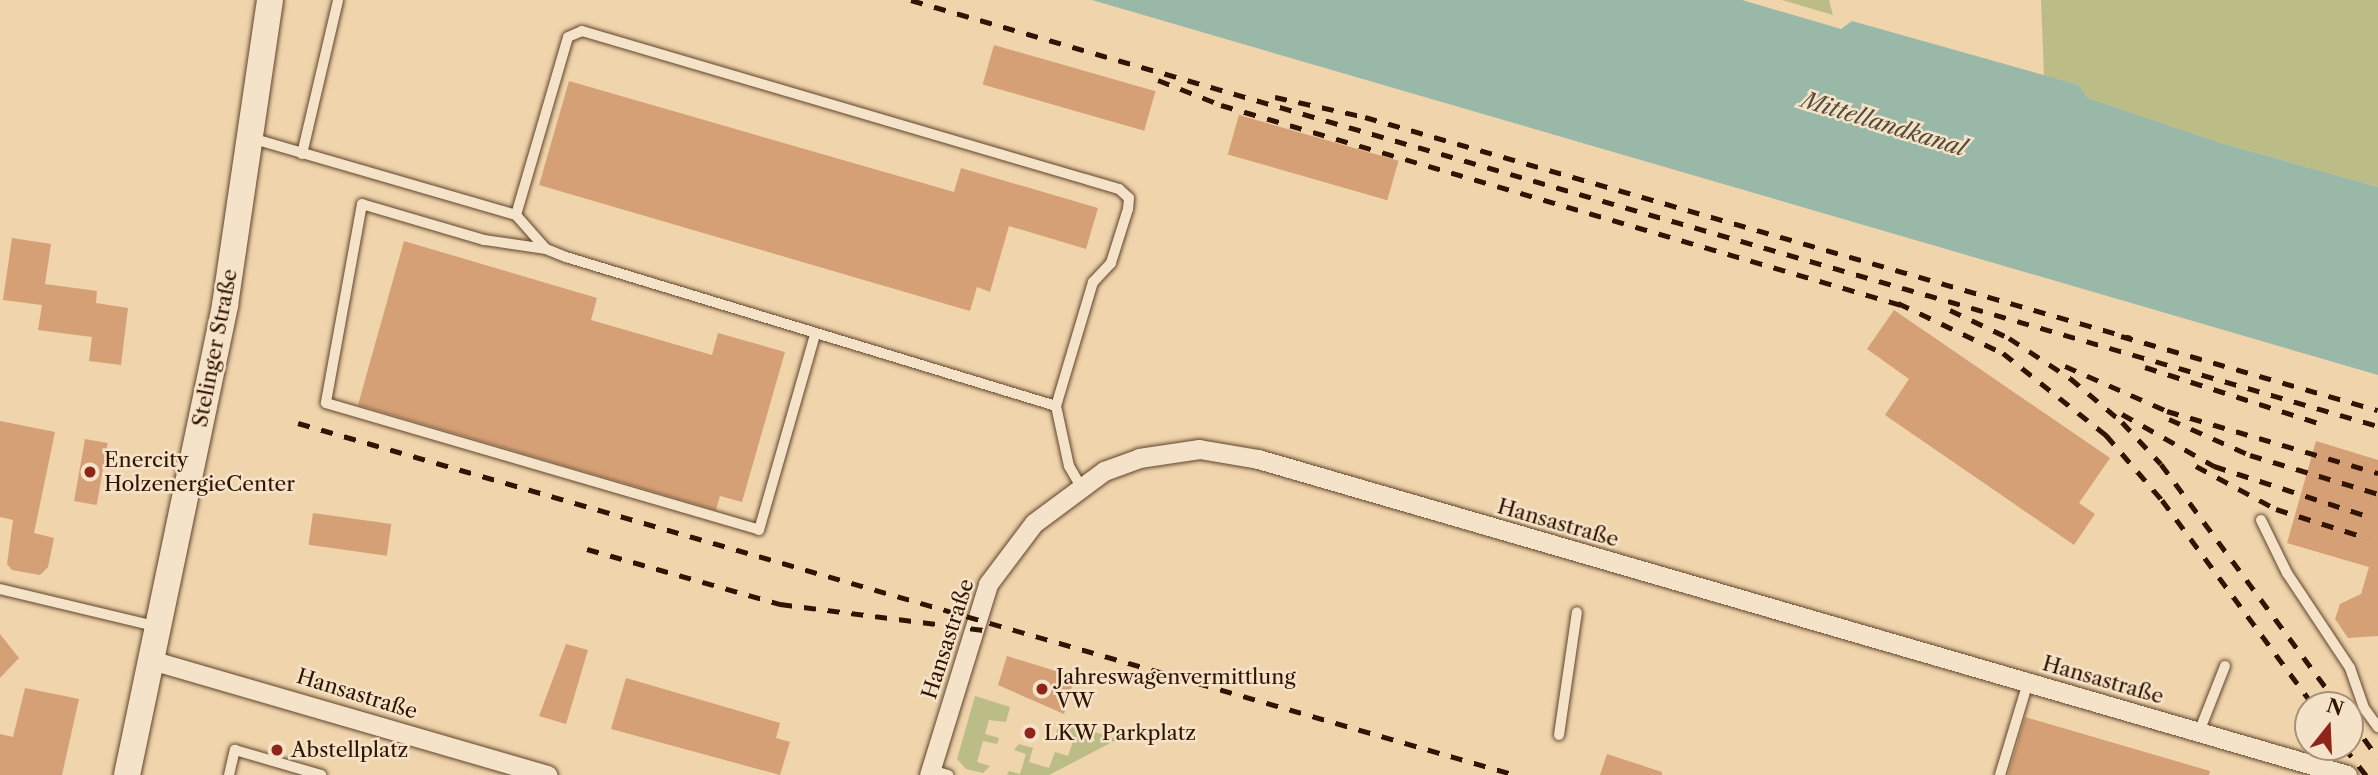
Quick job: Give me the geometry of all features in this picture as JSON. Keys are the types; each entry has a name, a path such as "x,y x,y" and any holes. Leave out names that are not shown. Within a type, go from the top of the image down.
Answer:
{"main road":[{"name":"Stelinger Straße","path":"127,775 225,305 270,0"}],"street":[{"name":"Hansastraße","path":"936,773 988,584 1034,523 1080,485 1104,471 1178,450 1258,459 2347,775"},
{"name":"Hansastraße","path":"151,660 548,775"}],"lane":[{"path":"302,155 338,0"},
{"path":"516,215 568,37 582,31 1119,189 1129,198 1128,209 1111,263 1093,282 1056,407 1069,466 1080,485"},
{"path":"251,138 516,215 546,248"},
{"path":"816,335 760,530 326,403 362,204 484,240 546,248 816,335 1056,407"},
{"path":"2261,520 2287,573 2350,668 2364,708 2378,727"},
{"path":"0,589 158,627"},
{"path":"1559,735 1577,612"},
{"path":"2199,732 2225,666"},
{"path":"2000,775 2028,682"},
{"path":"229,775 234,750 321,775"}],"green space":[{"path":"1782,0 1829,0 1833,15"},
{"path":"2041,0 2378,0 2378,187 2218,142 2088,98 2079,85 2044,76"},
{"path":"975,696 1010,707 1006,722 989,720 985,734 999,738 997,744 983,741 977,762 990,766 983,773 966,769 957,759"},
{"path":"1060,722 1118,739 1049,775 1007,775 1009,771 1020,774 1026,754 1014,750 1019,744 1033,748 1029,762 1049,768 1055,752 1068,756 1073,741 1055,736"}],"water":[{"name":"Mittellandkanal","path":"1092,0 1742,0 1841,29 1852,21 2079,85 2088,98 2218,142 2378,187 2378,375"}],"building":[{"path":"994,45 1155,91 1144,131 983,84"},
{"path":"569,81 954,192 961,168 1098,208 1086,249 1009,226 990,292 977,287 970,311 539,185"},
{"path":"1239,115 1399,161 1387,200 1228,154"},
{"path":"12,238 51,244 45,284 97,291 96,303 128,308 121,365 89,361 92,337 38,330 42,305 3,300"},
{"path":"404,241 597,298 591,320 712,355 718,333 785,352 742,502 720,496 716,510 358,405"},
{"path":"1894,310 2110,458 2079,503 2095,514 2074,545 1885,415 1909,379 1867,349"},
{"path":"0,421 55,432 34,533 54,538 48,567 40,575 12,570 7,564 13,520 0,517"},
{"name":"Enercity HolzenergieCenter","path":"85,439 108,443 97,505 74,501"},
{"path":"2316,441 2378,460 2378,636 2348,638 2335,619 2340,604 2361,594 2369,567 2287,543"},
{"path":"313,513 391,524 387,556 309,545"},
{"path":"0,634 19,658 0,678"},
{"path":"566,644 588,650 566,724 539,716"},
{"name":"Jahreswagenvermittlung VW","path":"1007,656 1075,677 1064,714 998,685"},
{"path":"626,678 780,723 776,738 790,742 780,775 611,729"},
{"path":"25,688 79,699 62,775 0,775 0,734 13,737"},
{"path":"2025,717 2210,771 2209,775 2008,775"},
{"path":"1607,754 1662,772 1662,775 1600,775"}],"railway":[{"path":"911,0 2378,426"},
{"path":"1158,80 1221,105 1905,306"},
{"path":"1275,97 1365,117 2131,338"},
{"path":"1898,303 2003,353 2106,435 2162,500 2303,691"},
{"path":"1950,310 2009,338 2070,378 2122,422 2161,464 2329,691"},
{"path":"2121,336 2378,410"},
{"path":"2065,366 2167,411 2378,473"},
{"path":"2145,367 2325,425"},
{"path":"2122,414 2214,466 2373,518"},
{"path":"2169,419 2250,455 2378,494"},
{"path":"298,423 1516,775"},
{"path":"2196,466 2276,509 2367,538"},
{"path":"587,549 780,604 983,630"},
{"path":"2364,738 2378,758"},
{"path":"2355,761 2366,775"}],"place":[{"name":"Enercity HolzenergieCenter","path":"90,472"},
{"name":"Jahreswagenvermittlung VW","path":"1042,689"},
{"name":"LKW Parkplatz","path":"1030,733"},
{"name":"Abstellplatz","path":"277,750"}]}
